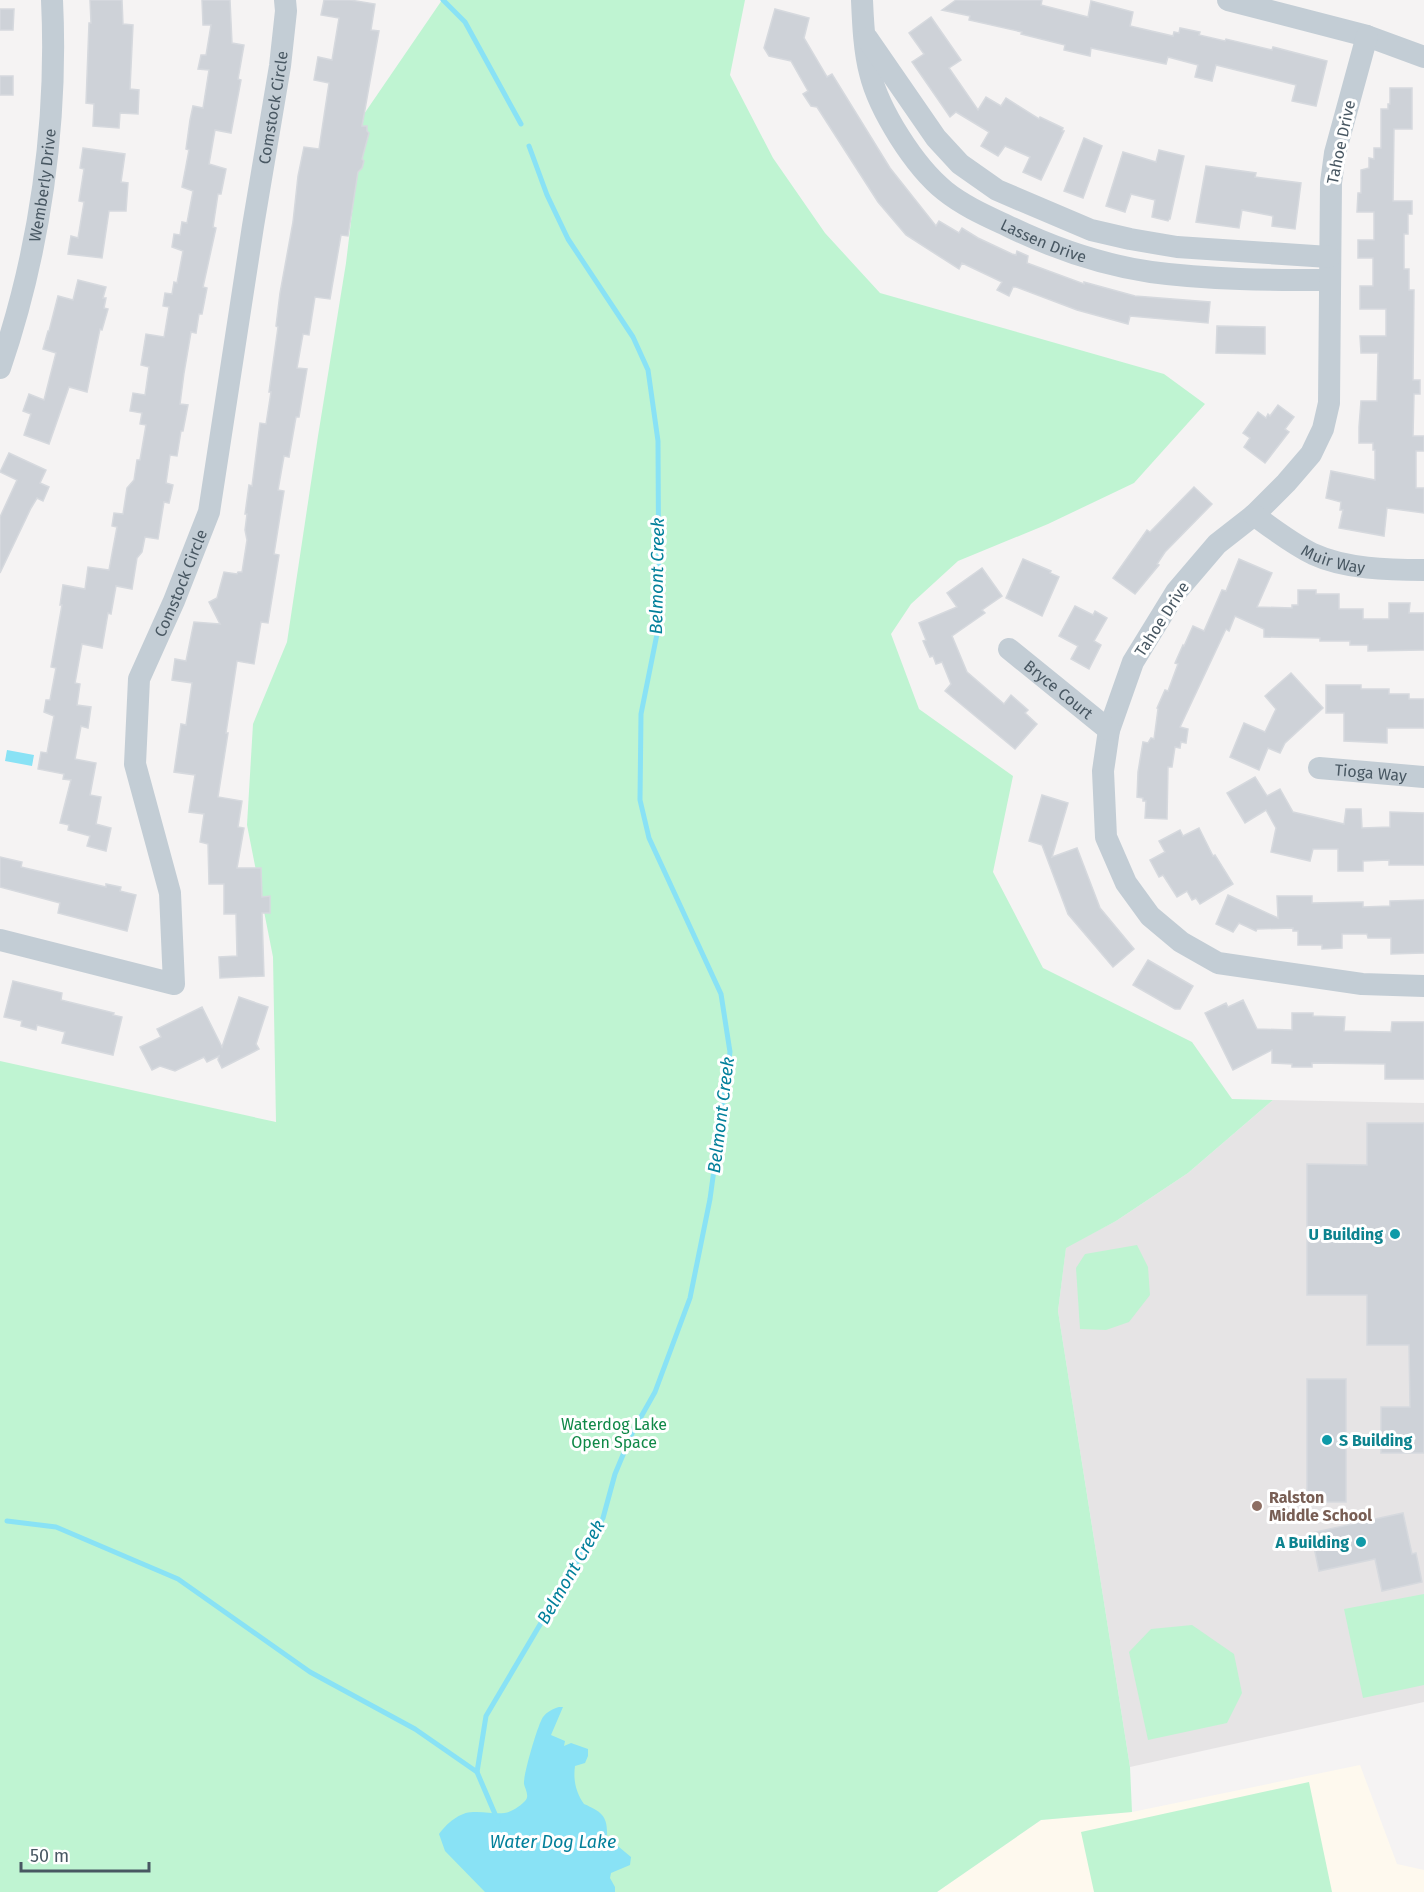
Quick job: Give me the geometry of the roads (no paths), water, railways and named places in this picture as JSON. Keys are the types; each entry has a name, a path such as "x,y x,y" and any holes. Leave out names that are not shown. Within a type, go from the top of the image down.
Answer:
{"street":[{"name":"Wemberly Drive","path":"0,368 23,286 37,222 46,157 53,37 52,0"},
{"name":"Comstock Circle","path":"0,940 174,984 170,893 135,764 139,679 174,601 209,512 280,66 286,11 285,0"},
{"name":"Lassen Drive","path":"862,0 870,72 876,90 900,136 926,172 944,190 972,209 1033,238 1086,257 1121,266 1177,275 1329,280"},
{"path":"1228,0 1366,36 1424,57"},
{"name":"Lassen Drive","path":"865,34 936,138 960,164 997,190 1092,230 1130,239 1177,247 1329,257"},
{"name":"Tahoe Drive","path":"1366,36 1335,153 1331,183 1329,403 1323,429 1311,454 1286,483 1254,515 1217,544 1176,592 1133,663 1108,730 1103,771 1106,837 1126,884 1150,916 1181,942 1218,963 1362,984 1424,986"},
{"name":"Muir Way","path":"1254,515 1287,540 1315,555 1347,564 1398,570 1424,570"},
{"name":"Bryce Court","path":"1009,649 1108,730"},
{"name":"Tioga Way","path":"1319,768 1424,777"}],"water":[{"path":"7,750 34,755 32,766 5,761"},
{"name":"Water Dog Lake","path":"563,1707 551,1735 565,1741 564,1746 571,1743 588,1749 585,1763 575,1766 577,1791 584,1804 603,1816 607,1837 631,1857 630,1865 611,1873 610,1878 615,1892 485,1892 445,1851 439,1834 450,1822 463,1814 506,1813 525,1801 527,1795 524,1779 538,1729 545,1715"}],"waterway":[{"name":"Belmont Creek","path":"443,0 465,22 521,124"},
{"name":"Belmont Creek","path":"498,1821 477,1772 486,1716 603,1518 615,1474 633,1431 655,1392 690,1298 710,1199 730,1052 721,994 649,838 640,800 641,714 659,624 658,441 648,370 633,337 568,239 547,195 529,146"},
{"path":"7,1521 56,1527 178,1579 310,1672 415,1729 477,1772"}],"place":[{"name":"U Building","path":"1395,1234"},
{"name":"S Building","path":"1327,1440"},
{"name":"Ralston Middle School","path":"1257,1506"},
{"name":"A Building","path":"1361,1542"}],"park label":[{"name":"Waterdog Lake Open Space","path":"614,1433"}]}
